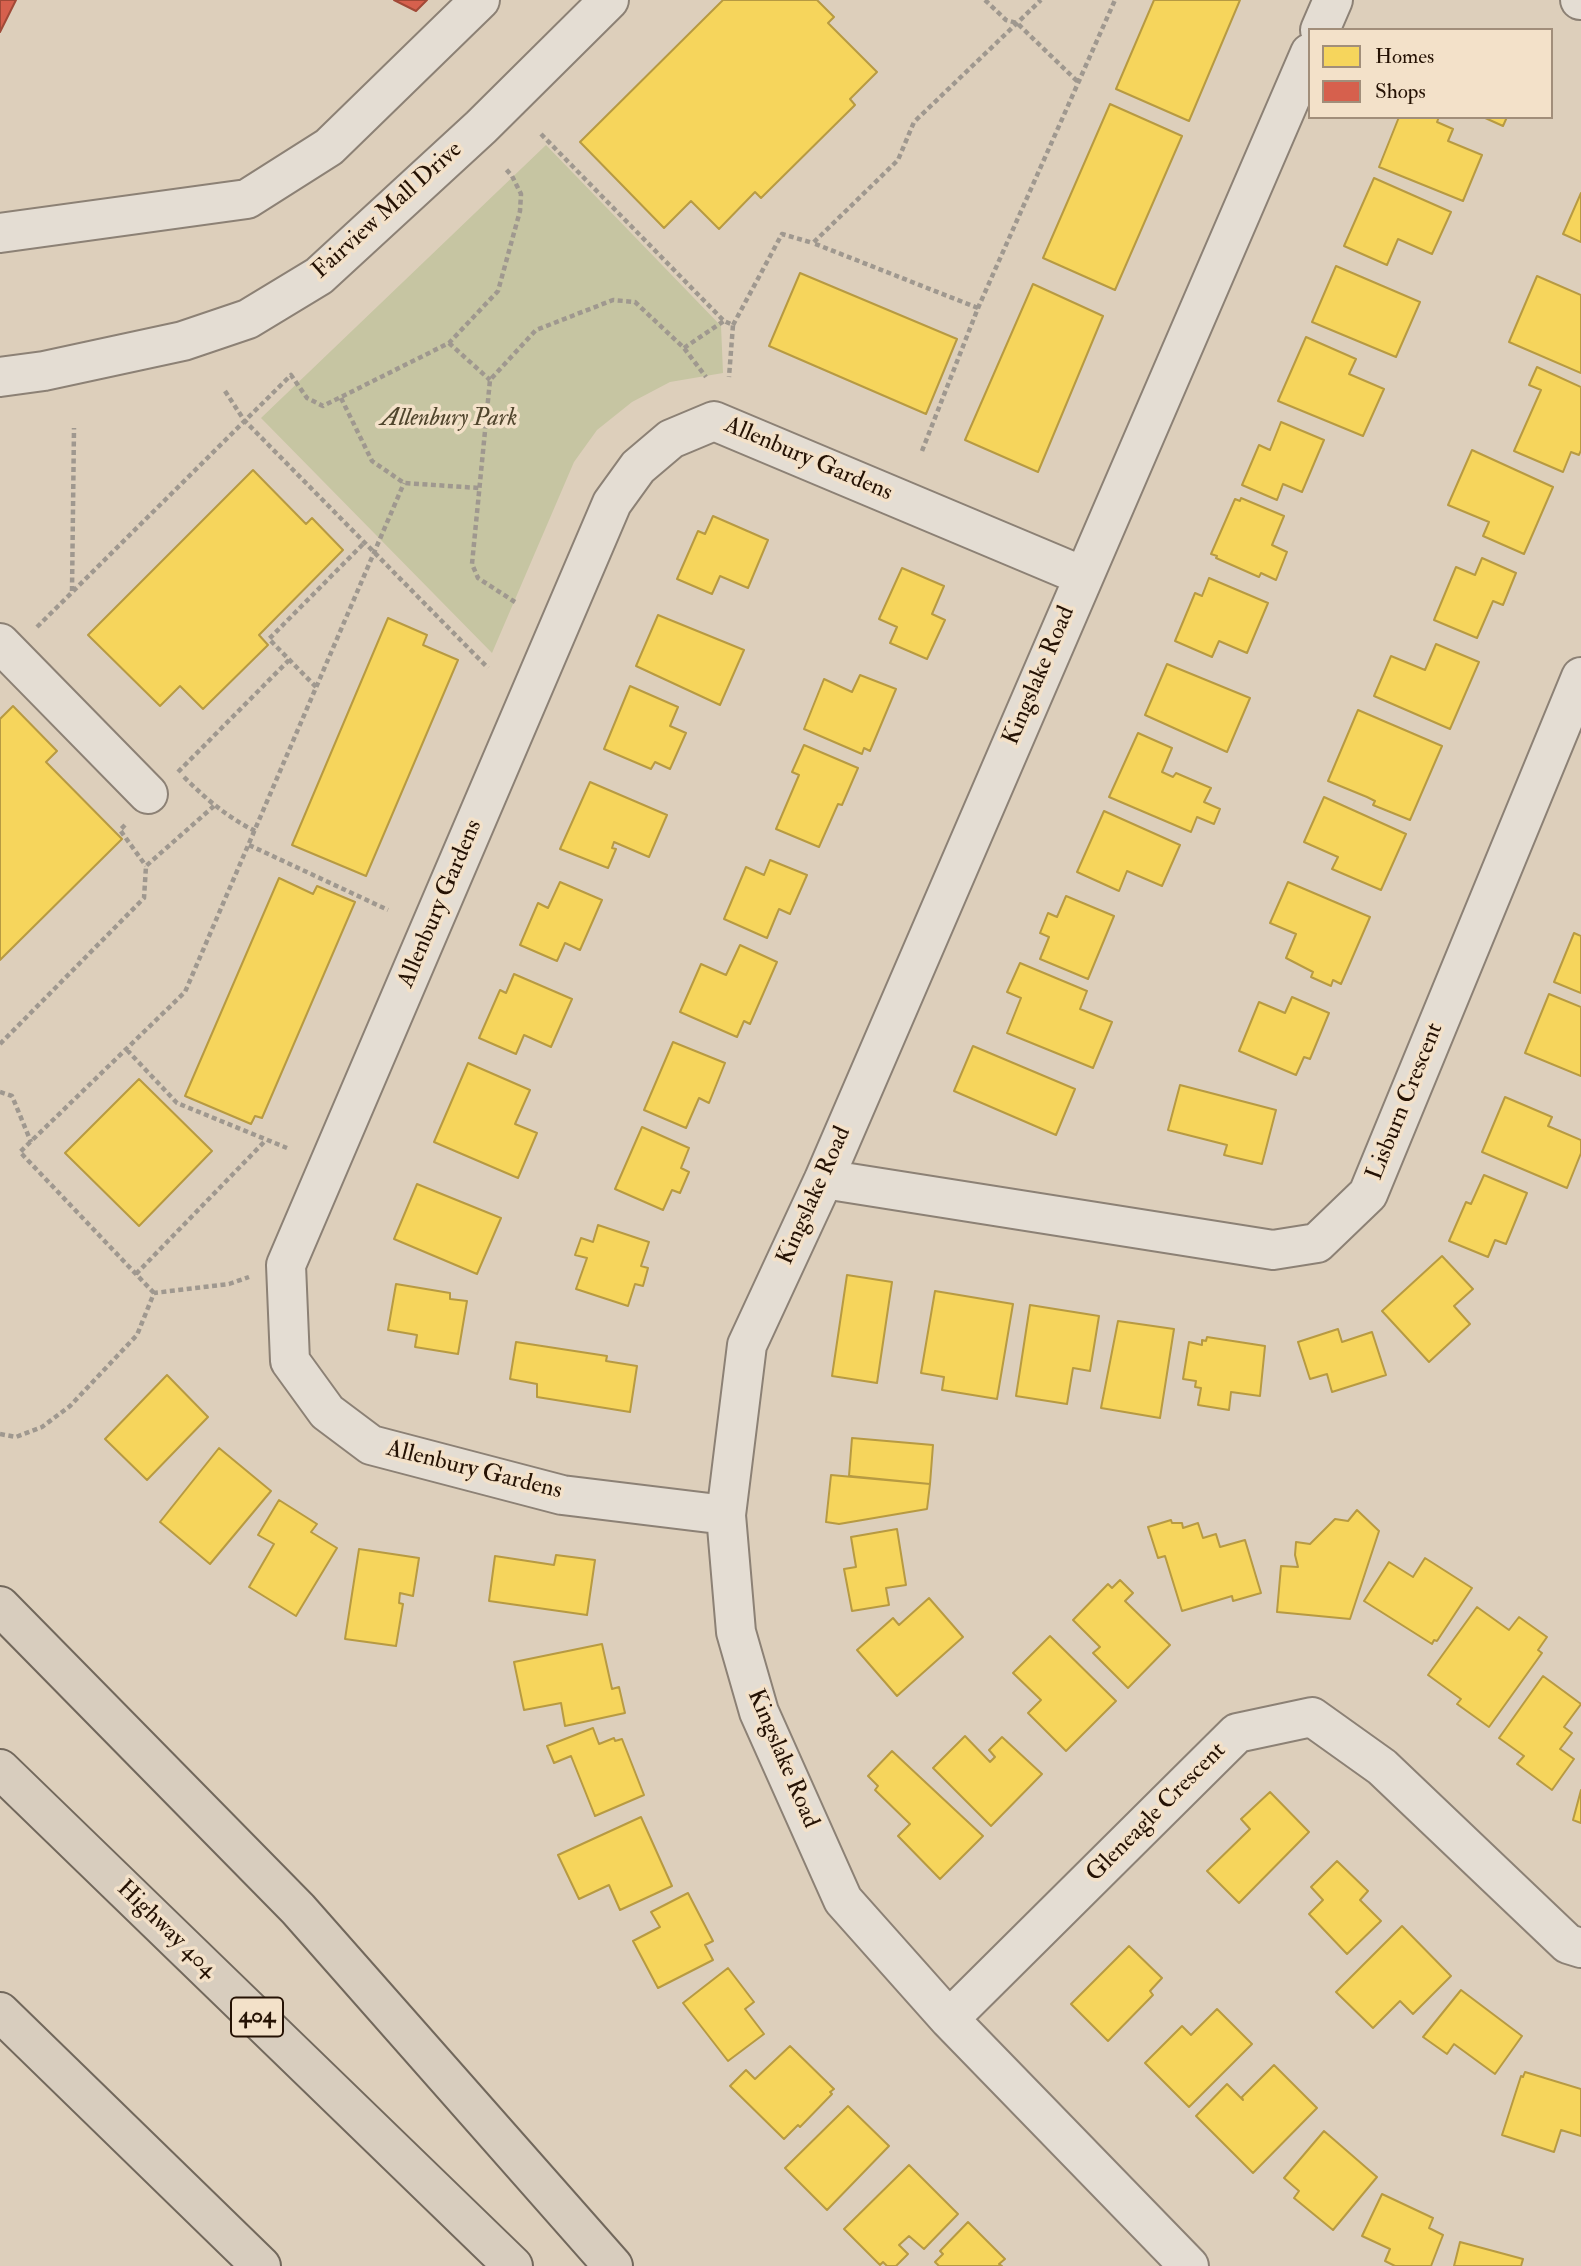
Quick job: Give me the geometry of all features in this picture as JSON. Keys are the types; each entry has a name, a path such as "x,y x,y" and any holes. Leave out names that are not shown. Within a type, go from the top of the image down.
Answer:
{"highway":[{"path":"0,1606 298,1909 613,2266"},
{"name":"Highway 404","path":"0,1769 513,2266"},
{"path":"0,2012 261,2266"}],"street":[{"path":"0,233 247,199 329,147 480,0"},
{"name":"Fairview Mall Drive","path":"0,377 44,371 183,341 248,319 319,276 481,127 609,0"},
{"path":"1321,28 1333,0"},
{"name":"Kingslake Road","path":"1189,2266 949,2020 843,1900 759,1712 736,1632 726,1514 747,1345 824,1179 1308,59"},
{"name":"Allenbury Gardens","path":"726,1514 562,1495 371,1446 327,1412 290,1361 286,1265 612,503 638,467 671,439 713,421 1083,576"},
{"path":"0,643 150,798"},
{"name":"Lisburn Crescent","path":"824,1179 1273,1250 1317,1243 1368,1194 1581,677"},
{"name":"Gleneagle Crescent","path":"949,2020 1237,1733 1312,1717 1382,1767 1568,1944 1581,1948"}],"path":[{"path":"985,0 1006,20 1017,23 1079,83"},
{"path":"813,243 898,160 914,122 1041,0"},
{"path":"922,451 978,308 1115,0"},
{"path":"541,134 724,321 733,326"},
{"path":"74,428 72,592 291,375 307,398 323,405 449,343 498,291 520,211 521,194 505,168"},
{"path":"729,377 733,326 782,234 813,243 978,308"},
{"path":"515,601 478,578 472,564 490,380 536,330 613,300 635,302 684,348 706,377"},
{"path":"684,348 724,321"},
{"path":"449,343 490,380"},
{"path":"225,391 244,420 488,668"},
{"path":"341,398 372,461 404,483 479,488"},
{"path":"154,1293 20,1152 185,992 404,483"},
{"path":"316,687 269,639 365,542"},
{"path":"0,1044 144,898 146,866 120,830 289,660"},
{"path":"179,771 231,820 255,831"},
{"path":"146,866 214,806"},
{"path":"249,845 388,910"},
{"path":"127,1050 177,1103 287,1148"},
{"path":"0,1092 12,1096 31,1142"},
{"path":"136,1273 266,1140"},
{"path":"154,1293 229,1284 286,1265"},
{"path":"0,1434 16,1437 42,1427 70,1406 136,1335 154,1293"}],"green space":[{"name":"Allenbury Park","path":"546,145 721,326 723,373 670,382 632,402 597,430 574,462 492,653 261,418"}],"building: Homes":[{"path":"723,0 817,0 834,17 828,23 877,72 850,99 855,105 761,198 755,192 719,229 691,201 664,228 580,142"},
{"path":"1154,0 1240,0 1189,121 1116,89"},
{"path":"1110,104 1182,136 1115,290 1043,258"},
{"path":"1398,119 1438,119 1437,122 1453,129 1448,141 1482,155 1463,201 1379,167"},
{"path":"1487,119 1506,119 1503,126"},
{"path":"1374,178 1451,212 1432,254 1398,239 1387,265 1344,246"},
{"path":"1581,193 1581,242 1563,234"},
{"path":"1336,266 1420,302 1396,357 1312,322"},
{"path":"800,273 957,339 926,414 769,346"},
{"path":"1537,276 1581,295 1581,373 1509,342"},
{"path":"1033,284 1103,316 1038,472 965,440"},
{"path":"1306,337 1356,359 1349,374 1384,389 1363,436 1278,401"},
{"path":"1537,367 1581,387 1581,450 1579,455 1571,452 1563,472 1514,451 1541,390 1529,385"},
{"path":"1281,422 1324,440 1302,492 1283,484 1277,500 1242,485 1259,445 1270,450"},
{"path":"1472,450 1553,487 1524,554 1483,536 1489,522 1448,505"},
{"path":"253,470 306,524 312,518 343,550 259,635 268,645 203,709 180,686 160,706 88,635"},
{"path":"1241,498 1284,516 1272,545 1287,552 1276,580 1261,573 1259,577 1211,554 1235,499 1240,501"},
{"path":"713,516 768,540 748,588 720,576 712,594 677,579 698,531 705,534"},
{"path":"1482,558 1516,573 1503,605 1493,601 1477,638 1434,620 1456,567 1475,575"},
{"path":"902,568 944,586 932,614 945,620 927,659 890,643 897,627 879,619"},
{"path":"1209,578 1268,603 1247,653 1219,641 1212,657 1175,641 1195,593 1202,596"},
{"path":"658,615 744,650 720,705 636,666"},
{"path":"388,618 427,635 423,645 458,660 366,876 292,845"},
{"path":"1436,644 1479,662 1450,729 1374,696 1391,656 1425,670"},
{"path":"1167,664 1250,698 1227,752 1145,715"},
{"path":"860,675 896,689 870,751 864,748 862,754 804,729 824,679 852,692"},
{"path":"630,686 678,707 670,726 686,733 670,769 655,762 651,769 604,749"},
{"path":"13,706 57,751 46,762 122,839 0,960 0,719"},
{"path":"1358,710 1442,746 1410,820 1373,805 1375,801 1328,781"},
{"path":"1138,733 1172,748 1162,772 1173,777 1176,773 1211,788 1204,802 1220,809 1214,824 1197,817 1191,832 1109,797"},
{"path":"804,745 858,768 819,847 776,829 799,775 792,772"},
{"path":"590,782 667,815 649,857 614,842 612,848 616,849 608,868 560,849"},
{"path":"1324,797 1406,834 1381,890 1332,869 1338,857 1304,842"},
{"path":"1104,811 1180,845 1162,886 1127,871 1119,891 1077,872"},
{"path":"770,860 807,875 790,914 779,909 767,938 724,919 746,867 764,875"},
{"path":"279,878 313,894 317,886 355,902 262,1118 255,1116 251,1124 185,1096"},
{"path":"560,882 602,900 580,950 565,943 557,961 520,945 538,903 548,908"},
{"path":"1288,882 1370,917 1341,984 1333,980 1331,986 1311,977 1313,972 1286,958 1296,934 1270,923"},
{"path":"1066,896 1114,916 1088,979 1040,959 1049,937 1040,933 1048,913 1057,917"},
{"path":"1574,933 1581,936 1581,993 1554,982"},
{"path":"740,945 777,962 750,1024 744,1021 737,1037 680,1012 701,964 726,975"},
{"path":"1020,963 1087,991 1080,1009 1112,1022 1093,1068 1007,1033 1021,998 1007,992"},
{"path":"514,974 572,999 551,1047 524,1035 516,1054 479,1038 500,990 506,993"},
{"path":"1549,994 1581,1007 1581,1076 1525,1053"},
{"path":"1292,997 1329,1013 1310,1059 1304,1057 1296,1075 1239,1051 1259,1002 1285,1013"},
{"path":"673,1042 725,1063 709,1103 699,1098 686,1128 644,1110"},
{"path":"973,1046 1075,1089 1056,1135 954,1091"},
{"path":"468,1063 530,1090 515,1124 537,1133 518,1178 434,1142"},
{"path":"139,1079 212,1151 139,1226 65,1153"},
{"path":"1180,1085 1276,1110 1262,1164 1224,1155 1227,1145 1168,1130"},
{"path":"1505,1097 1552,1117 1548,1126 1581,1140 1581,1153 1567,1188 1482,1152"},
{"path":"642,1127 689,1148 681,1168 689,1172 680,1193 672,1190 663,1210 615,1189"},
{"path":"1484,1175 1527,1193 1506,1244 1495,1240 1488,1257 1449,1241 1466,1202 1471,1204"},
{"path":"417,1184 501,1218 477,1274 394,1239"},
{"path":"598,1225 649,1242 641,1266 648,1268 643,1286 635,1284 628,1306 576,1289 587,1258 575,1255 581,1238 593,1242"},
{"path":"1442,1256 1473,1289 1454,1306 1470,1324 1429,1362 1382,1311"},
{"path":"847,1275 892,1282 877,1383 832,1376"},
{"path":"396,1284 450,1293 450,1299 467,1301 458,1354 415,1347 417,1335 388,1330"},
{"path":"935,1291 1013,1304 997,1399 942,1390 944,1377 921,1373"},
{"path":"1030,1305 1099,1316 1090,1371 1073,1368 1067,1404 1016,1396"},
{"path":"1118,1321 1174,1329 1160,1418 1101,1408"},
{"path":"1338,1329 1342,1342 1372,1332 1386,1375 1332,1392 1327,1374 1310,1379 1298,1342"},
{"path":"1207,1337 1265,1346 1260,1396 1231,1392 1229,1410 1198,1405 1201,1388 1195,1387 1196,1381 1183,1379 1189,1342 1202,1345 1202,1340 1206,1341"},
{"path":"516,1342 607,1356 606,1361 637,1366 630,1412 537,1397 537,1384 510,1379"},
{"path":"167,1375 208,1417 147,1480 105,1439"},
{"path":"852,1438 933,1445 930,1484 849,1476"},
{"path":"219,1448 271,1491 210,1564 160,1522"},
{"path":"831,1475 930,1484 927,1509 839,1524 826,1522"},
{"path":"279,1500 317,1524 311,1532 337,1548 296,1616 249,1587 274,1544 258,1535"},
{"path":"1357,1510 1379,1531 1350,1619 1277,1612 1281,1566 1298,1567 1296,1542 1310,1544 1335,1519 1348,1521"},
{"path":"1171,1520 1172,1523 1182,1523 1183,1528 1198,1523 1203,1538 1216,1534 1220,1547 1245,1540 1261,1593 1233,1601 1232,1596 1182,1611 1165,1556 1158,1558 1148,1527"},
{"path":"897,1529 906,1585 886,1588 889,1605 852,1611 844,1569 856,1567 851,1537"},
{"path":"359,1549 419,1558 413,1596 400,1593 399,1603 403,1604 396,1646 345,1639"},
{"path":"556,1555 595,1560 587,1615 489,1601 495,1556 554,1565"},
{"path":"1425,1558 1472,1588 1437,1641 1434,1640 1432,1644 1364,1601 1389,1562 1413,1577"},
{"path":"1120,1580 1133,1593 1125,1601 1170,1645 1128,1688 1093,1653 1100,1647 1073,1620 1108,1584 1112,1588"},
{"path":"929,1598 963,1637 897,1696 857,1650 893,1618 899,1625"},
{"path":"1477,1607 1509,1630 1519,1617 1547,1637 1538,1650 1542,1653 1489,1727 1457,1704 1461,1699 1428,1675"},
{"path":"1050,1636 1116,1701 1066,1751 1028,1713 1041,1700 1013,1673"},
{"path":"602,1644 612,1689 619,1687 625,1713 565,1726 561,1703 524,1710 514,1662"},
{"path":"1543,1676 1581,1704 1564,1727 1572,1733 1560,1749 1574,1759 1552,1790 1517,1764 1524,1756 1499,1738"},
{"path":"593,1728 599,1744 614,1738 615,1741 622,1739 644,1795 595,1816 571,1756 554,1763 547,1746"},
{"path":"965,1736 990,1762 995,1757 989,1750 1002,1737 1042,1774 991,1826 933,1768"},
{"path":"892,1751 983,1836 940,1879 898,1836 910,1824 875,1790 878,1786 868,1776"},
{"path":"1581,1790 1581,1823 1573,1820"},
{"path":"1270,1792 1309,1832 1239,1903 1207,1871 1250,1829 1241,1819"},
{"path":"641,1817 672,1886 620,1910 609,1885 579,1899 558,1855"},
{"path":"1337,1861 1368,1891 1360,1900 1381,1921 1347,1954 1309,1914 1323,1900 1311,1887"},
{"path":"688,1893 713,1941 705,1945 713,1960 658,1988 633,1941 660,1927 651,1912"},
{"path":"1402,1926 1451,1976 1413,2014 1400,2001 1373,2028 1336,1992"},
{"path":"1129,1946 1162,1978 1150,1991 1153,1995 1108,2041 1071,2004"},
{"path":"728,1968 754,2002 745,2009 764,2034 728,2061 683,2003"},
{"path":"1461,1990 1522,2036 1495,2074 1454,2044 1447,2054 1423,2037"},
{"path":"1217,2009 1252,2044 1189,2107 1145,2063 1182,2026 1191,2035"},
{"path":"790,2046 834,2089 800,2127 798,2125 784,2139 730,2086 746,2070 755,2079"},
{"path":"1274,2065 1317,2108 1253,2173 1196,2116 1227,2084 1243,2100 1242,2097"},
{"path":"1525,2072 1581,2089 1581,2136 1561,2130 1554,2152 1502,2135 1521,2076 1523,2077"},
{"path":"848,2106 889,2146 827,2210 785,2168"},
{"path":"1324,2131 1377,2177 1333,2230 1294,2198 1299,2191 1284,2178"},
{"path":"909,2165 958,2214 924,2249 909,2236 899,2245 908,2254 896,2266 887,2266 883,2262 880,2265 844,2229"},
{"path":"1382,2194 1433,2218 1429,2228 1443,2235 1431,2266 1395,2266 1385,2261 1390,2249 1362,2236"},
{"path":"968,2222 1005,2259 999,2264 1002,2266 939,2266 935,2262 943,2254 940,2251"},
{"path":"1460,2242 1523,2259 1521,2266 1454,2266"}],"building: Shops":[{"path":"0,0 16,0 0,32"},
{"path":"394,0 427,0 416,11"}]}
